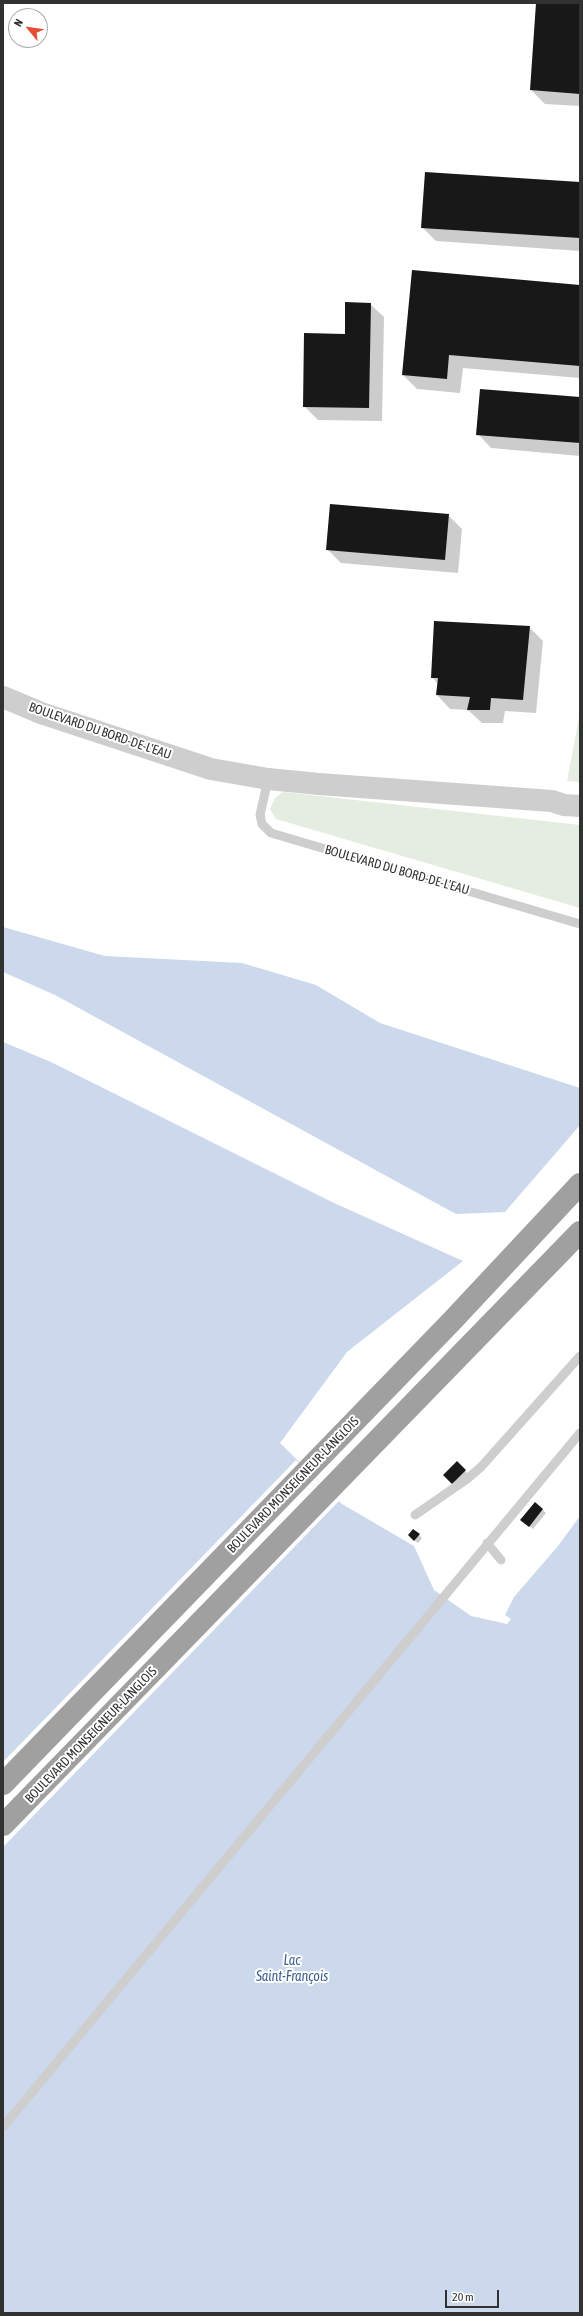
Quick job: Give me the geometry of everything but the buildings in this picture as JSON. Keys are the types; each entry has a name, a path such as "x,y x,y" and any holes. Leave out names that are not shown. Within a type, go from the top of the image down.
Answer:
{"highway":[{"name":"BOULEVARD MONSEIGNEUR-LANGLOIS","path":"3,1784 495,1277 580,1184"},
{"name":"BOULEVARD MONSEIGNEUR-LANGLOIS","path":"3,1826 580,1232"}],"street":[{"name":"BOULEVARD DU BORD-DE-L'EAU","path":"3,697 41,714 211,769 268,778 552,800 564,805 580,806"}],"lane":[{"name":"BOULEVARD DU BORD-DE-L'EAU","path":"268,778 260,815 262,824 271,833 580,924"},
{"path":"415,1515 467,1479 481,1467 580,1356"},
{"path":"3,2127 580,1433"},
{"path":"487,1543 501,1560"}],"shaded area":[{"path":"580,712 580,782 567,781"},
{"path":"283,792 580,825 580,908 276,819 270,809 275,798"}],"water":[{"path":"3,927 105,956 242,963 316,985 380,1023 580,1088 580,1125 505,1212 456,1214 55,995 3,972"},
{"name":"Lac Saint-François","path":"3,1042 51,1062 332,1202 463,1261 347,1352 280,1443 342,1504 414,1546 434,1590 471,1616 507,1624 511,1619 505,1615 514,1597 558,1546 580,1516 580,2313 3,2313"}],"pier":[{"path":"296,1460 339,1501 3,1847 3,1762"}]}
